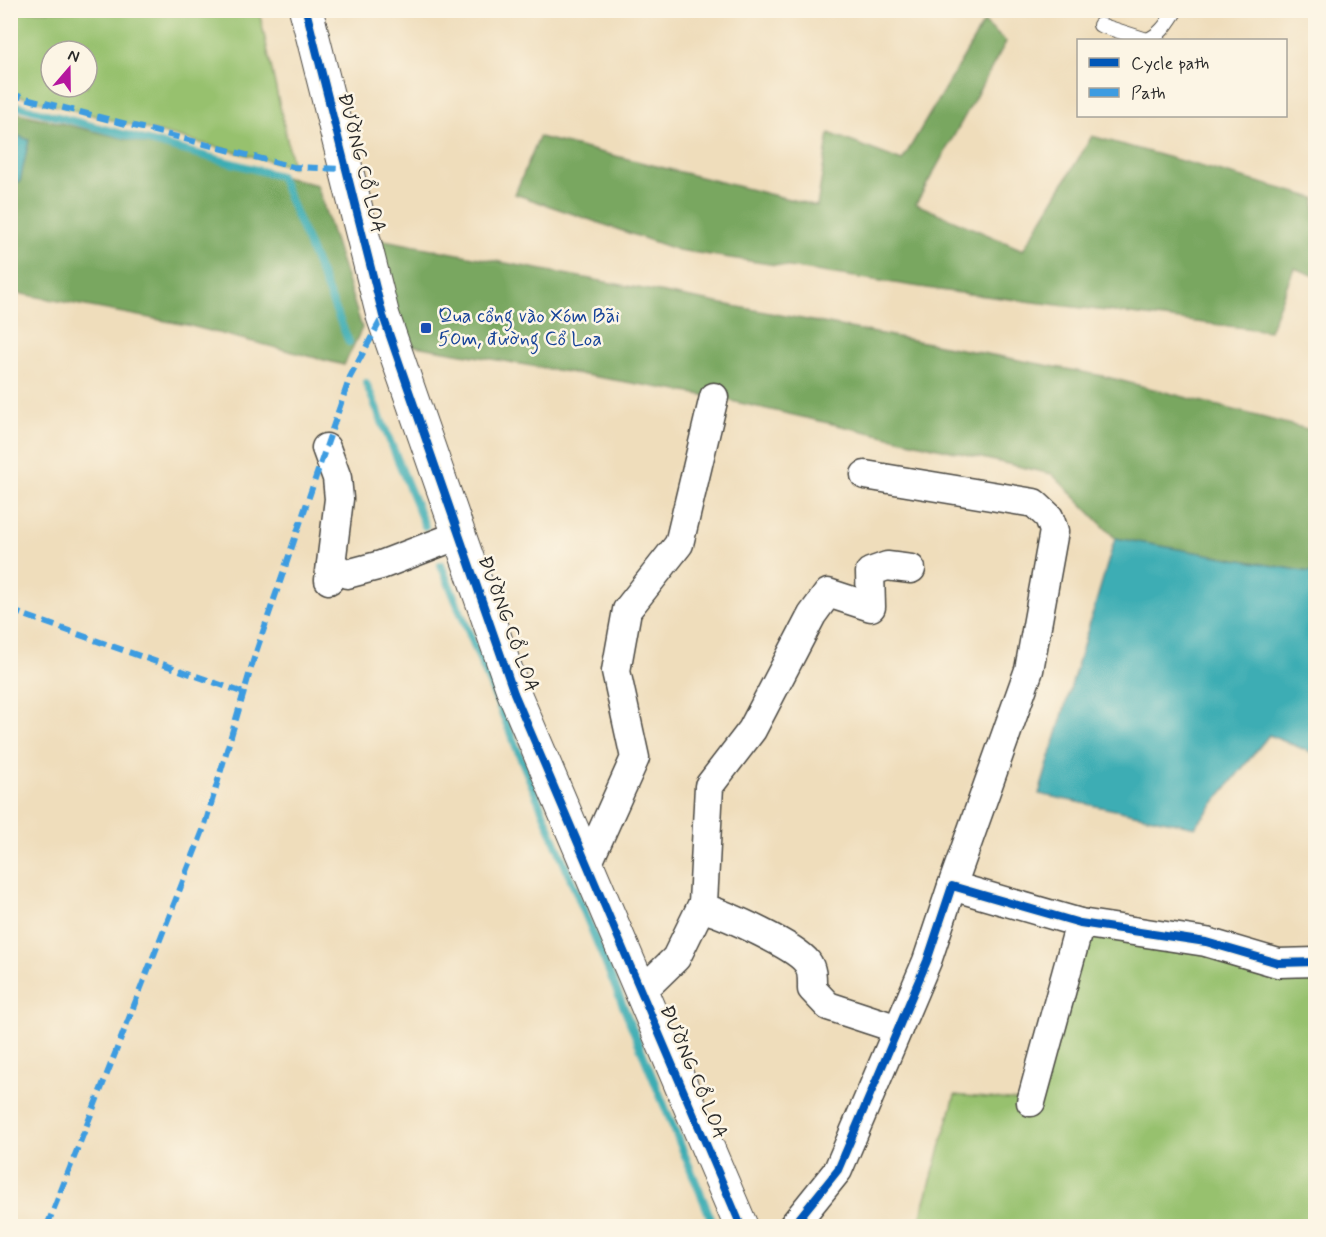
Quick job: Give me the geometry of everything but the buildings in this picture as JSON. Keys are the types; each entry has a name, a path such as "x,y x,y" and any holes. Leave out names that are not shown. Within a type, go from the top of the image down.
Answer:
{"street":[{"name":"ĐƯỜNG CỔ LOA","path":"306,10 382,316 514,693 741,1227"},
{"path":"587,865 635,758 616,671 627,610 679,544 714,397"},
{"path":"326,448 337,478 339,499 330,573 347,574 381,565 459,535"},
{"path":"793,1227 838,1170 927,961 1029,670 1054,531 1049,517 1034,503 865,475"},
{"path":"641,992 676,958 703,903 709,786 752,730 812,615 828,593 871,607 870,572 886,566 911,569"},
{"path":"952,886 1080,923 1206,942 1278,963 1316,962"},
{"path":"703,903 706,909 729,916 803,958 812,972 812,989 828,1006 898,1029"},
{"path":"1031,1102 1080,923"}],"lane":[{"path":"1151,39 1166,26 1176,10"},
{"path":"1100,25 1145,39"}],"green space":[{"path":"10,11 259,11 293,167 11,94"},
{"path":"984,22 1006,42 916,204 1023,250 1092,136 1315,198 1315,276 1294,268 1269,331 953,292 678,250 515,194 539,137 817,206 829,133 902,161"},
{"path":"10,111 317,185 362,328 344,365 187,325 11,292"},
{"path":"363,236 1103,376 1315,431 1315,573 1115,538 1052,474 714,397 392,342"},
{"path":"1080,923 1315,960 1315,1226 918,1226 955,1095 1031,1102"}],"water":[{"path":"11,133 29,140 20,182 11,182"},
{"path":"1115,538 1315,573 1315,754 1269,735 1195,827 1039,794"}],"waterway":[{"path":"10,104 280,176 349,342"},
{"path":"366,383 425,526"},
{"path":"441,565 714,1226"}],"marked path":[{"path":"10,94 293,167 346,169"},
{"path":"47,1226 204,828 254,658 350,377 383,316"},
{"path":"10,610 244,693"}],"cycle path":[{"path":"306,10 383,316 514,693 741,1226"},
{"path":"793,1226 838,1170 927,961 952,886 1080,923 1206,942 1278,963 1316,962"}],"place":[{"name":"Qua cổng vào Xóm Bãi 50m, đường Cổ Loa","path":"426,328"}]}
